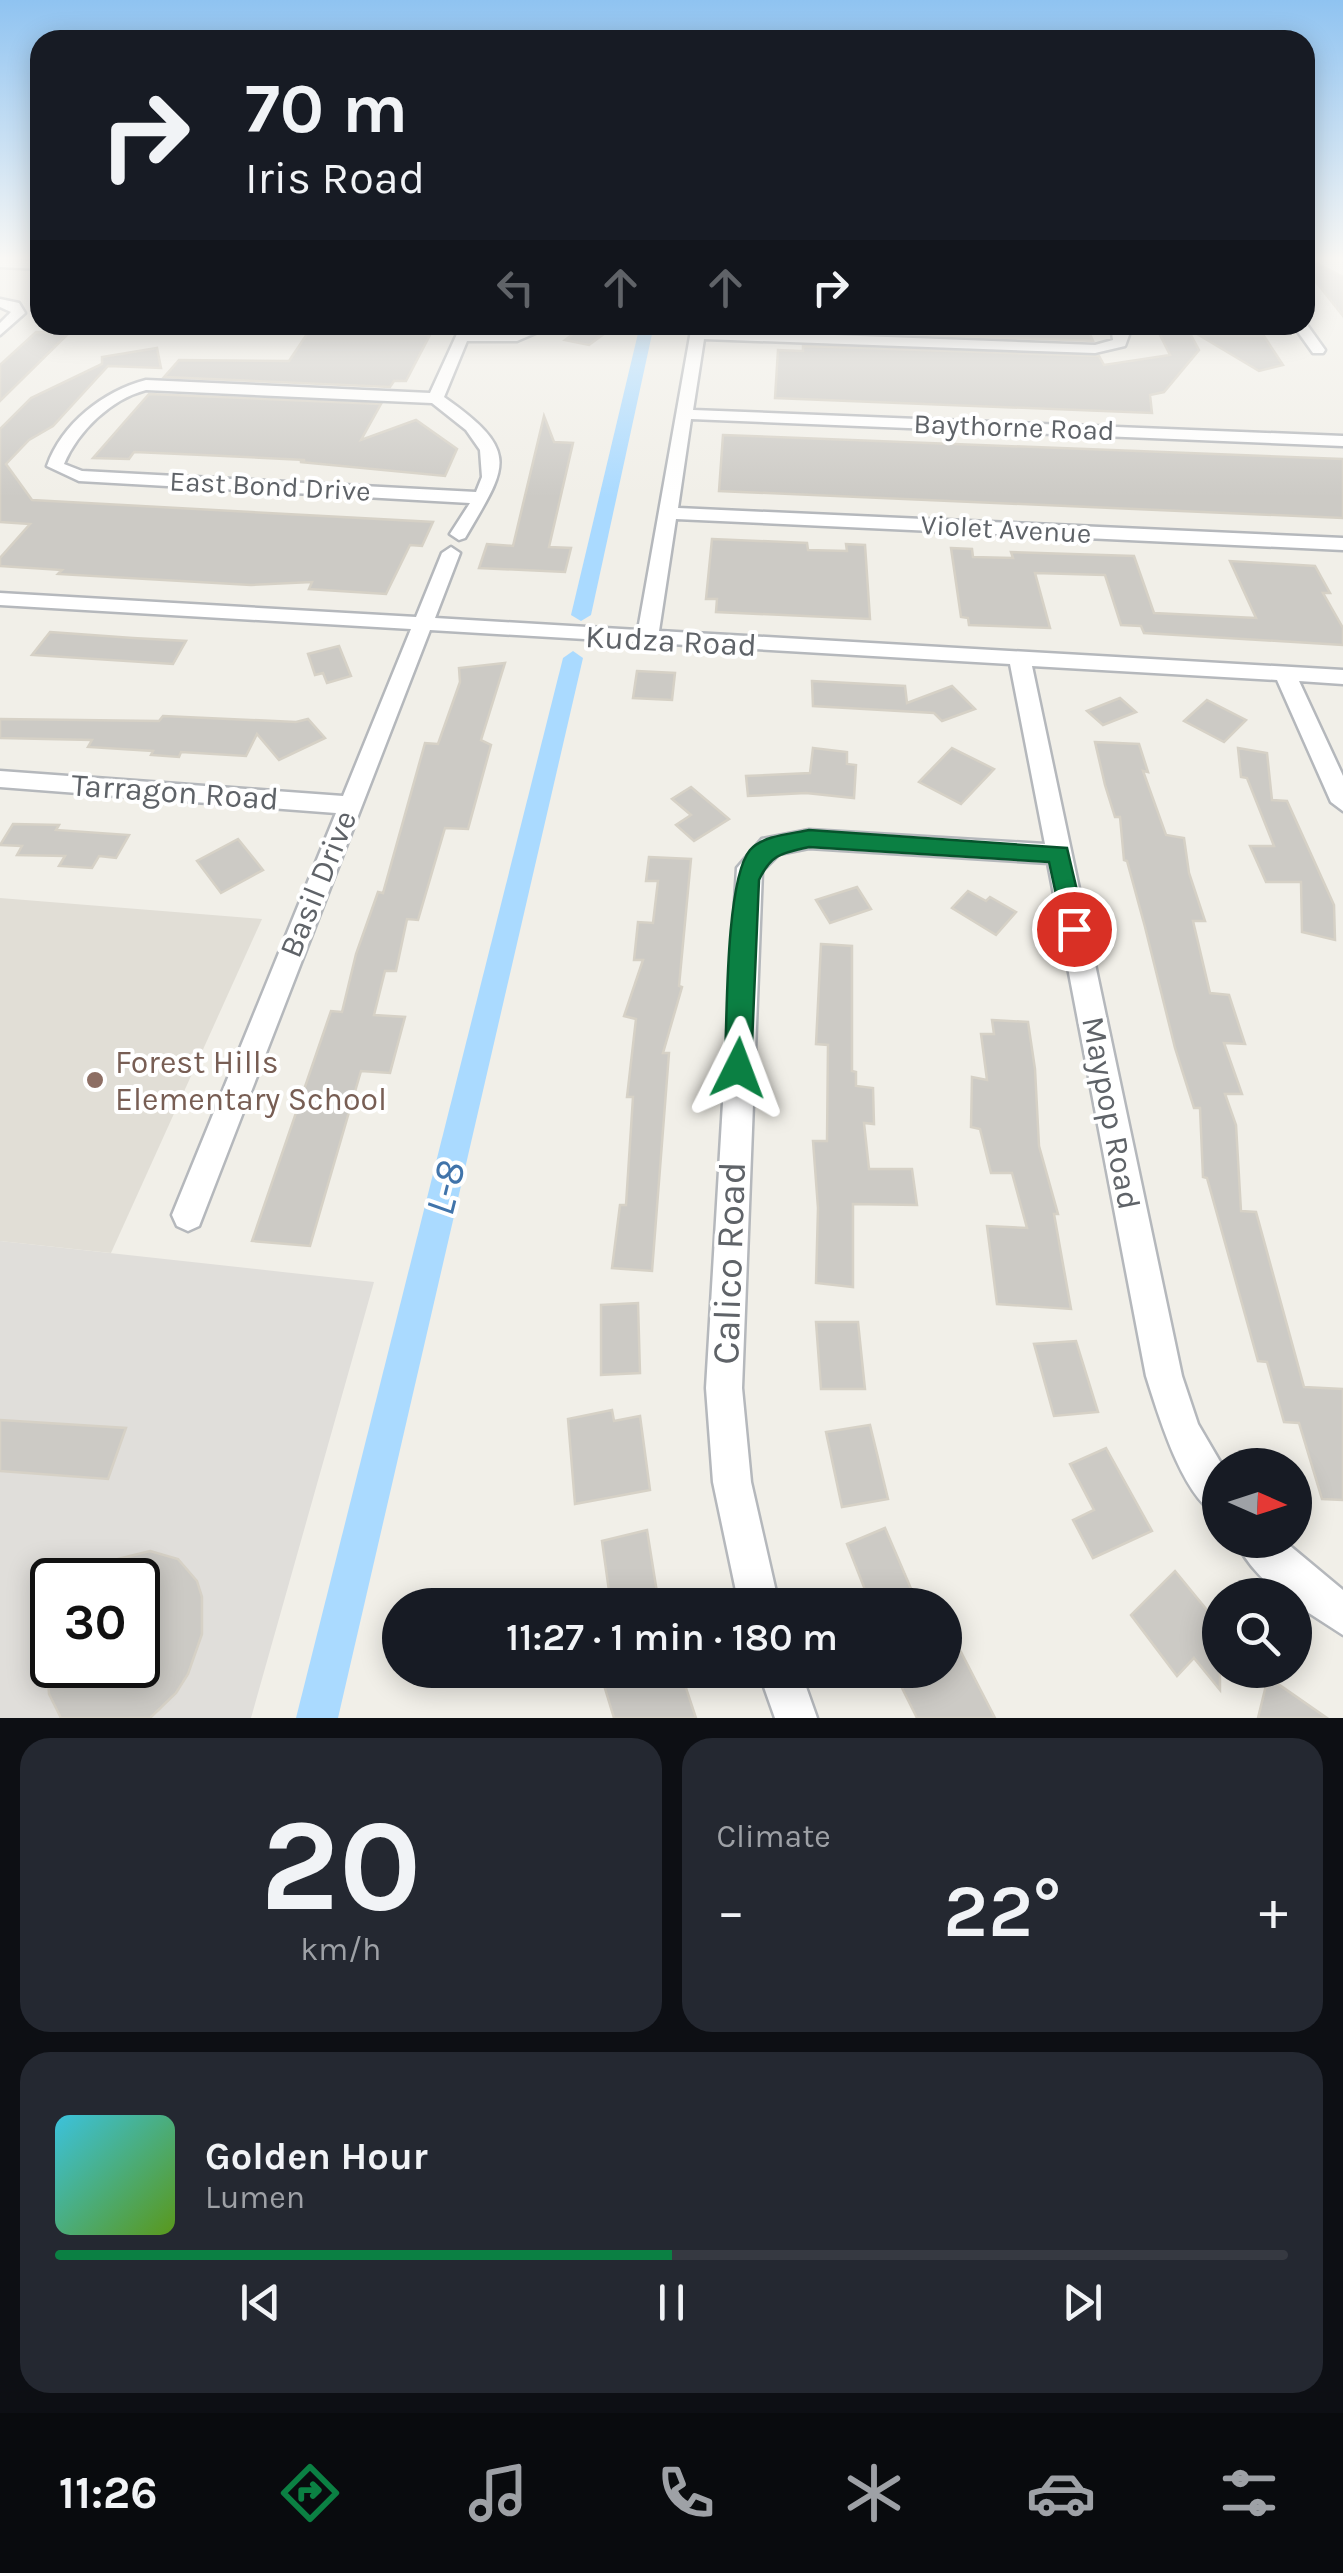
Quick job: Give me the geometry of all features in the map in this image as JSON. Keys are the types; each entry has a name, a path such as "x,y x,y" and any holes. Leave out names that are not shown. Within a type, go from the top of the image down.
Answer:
{"street":[{"path":"436,398 462,337 520,336"},
{"path":"647,640 697,336"},
{"path":"827,336 1095,349 1120,343 1122,336"},
{"path":"1308,336 1318,350"},
{"name":"East Bond Drive","path":"436,398 158,385 123,391 108,401 54,460 59,471 79,476 482,498"},
{"name":"Basil Drive","path":"188,1215 421,625 455,543 492,476 486,442 467,421 436,398"},
{"name":"Baythorne Road","path":"684,414 1343,441"},
{"name":"Violet Avenue","path":"668,513 1343,544"},
{"name":"Kudza Road","path":"0,599 1343,678"},
{"name":"Maypop Road","path":"1020,660 1164,1376 1183,1433 1202,1466"},
{"path":"1285,674 1343,802"},
{"name":"Tarragon Road","path":"0,779 350,805"},
{"name":"Calico Road","path":"755,1588 732,1482 724,1388 748,880 758,856 771,846 809,839 1059,854"},
{"path":"1273,1558 1343,1615"},
{"path":"785,1688 796,1718"}],"shaded area":[{"name":"Forest Hills Elementary School","path":"0,898 262,919 111,1253 0,1241"},
{"path":"0,1241 374,1282 251,1718 0,1718"}],"building":[{"path":"31,336 66,336 0,401 0,365"},
{"path":"306,336 429,336 406,381 394,381 390,387 164,377 179,360 289,361"},
{"path":"570,336 601,336 589,345 565,340"},
{"path":"966,336 1091,336 1093,341"},
{"path":"1161,336 1191,336 1199,350 1164,392 1150,395 1152,413 775,398 778,350 803,351 803,346 1099,356 1104,365 1170,355"},
{"path":"1201,336 1264,336 1283,365 1259,371"},
{"path":"157,348 161,368 108,366 53,426 29,440 6,464 32,500 433,522 422,546 410,545 386,594 309,589 312,582 251,585 58,574 62,570 0,566 0,558 30,524 0,522 0,429 31,398 102,364 102,357"},
{"path":"149,394 381,404 361,440 416,420 457,449 445,476 300,462 305,460 134,452 129,459 93,458"},
{"path":"544,416 554,442 573,443 549,547 571,548 565,572 479,568 487,544 513,546"},
{"path":"723,435 1343,459 1343,518 719,491"},
{"path":"712,539 807,543 808,550 847,551 846,544 865,545 870,619 716,612 717,599 706,599"},
{"path":"951,548 972,549 973,557 1013,558 1011,552 1134,556 1154,613 1256,618 1230,561 1315,566 1330,593 1323,593 1343,628 1343,645 1144,633 1141,626 1121,625 1105,575 1035,573 1050,628 969,625 968,618 961,617"},
{"path":"50,632 186,641 173,664 32,655"},
{"path":"339,646 351,676 327,683 323,673 315,675 308,654"},
{"path":"505,663 481,740 491,745 468,829 445,828 418,920 407,919 396,971 385,971 374,1015 405,1017 390,1073 361,1071 310,1246 252,1241 331,1011 342,1012 356,954 378,892 383,893 425,743 438,744 460,682 459,668"},
{"path":"637,671 675,673 672,700 633,698"},
{"path":"812,681 905,686 907,703 952,686 975,709 942,721 934,713 813,706"},
{"path":"1120,698 1136,712 1103,725 1087,711"},
{"path":"1207,700 1246,720 1224,742 1184,721"},
{"path":"163,716 296,722 308,719 325,738 279,760 257,734 246,756 181,752 179,757 151,755 153,751 88,747 92,740 0,738 0,719 159,721"},
{"path":"1095,742 1139,744 1148,772 1143,771 1166,835 1184,838 1189,873 1205,921 1193,921 1210,993 1229,995 1245,1044 1224,1043 1242,1094 1225,1094 1236,1125 1241,1211 1256,1212 1304,1387 1343,1389 1343,1500 1322,1499 1312,1466 1312,1448 1307,1448 1299,1423 1284,1422 1267,1362 1258,1361 1207,1178 1203,1177 1200,1108 1194,1108 1175,1048 1124,860 1120,817 1115,817"},
{"path":"813,748 847,752 847,764 856,765 854,798 806,793 748,796 746,776 810,773"},
{"path":"952,748 994,769 961,804 919,782"},
{"path":"1238,748 1267,753 1272,800 1287,801 1334,905 1335,940 1302,932 1301,882 1266,882 1250,846 1274,846 1247,778 1241,777"},
{"path":"691,787 729,819 694,841 676,825 691,815 672,799"},
{"path":"13,824 59,825 56,830 129,835 116,858 99,856 92,868 59,866 65,856 17,855 22,846 0,845"},
{"path":"238,839 263,870 221,893 197,861"},
{"path":"649,857 691,859 679,986 682,987 663,1053 669,1053 652,1271 612,1268 620,1205 626,1205 633,1097 627,1097 636,1019 624,1016 643,960 634,960 638,922 653,923 658,881 646,881"},
{"path":"857,887 871,909 830,923 816,900"},
{"path":"968,891 986,901 990,897 1016,912 996,935 952,908"},
{"path":"821,944 852,946 852,1071 856,1072 856,1086 873,1088 874,1124 864,1123 869,1169 912,1169 917,1205 853,1204 853,1287 816,1283 818,1208 813,1141 827,1141 828,1045 816,1044"},
{"path":"992,1020 1028,1022 1039,1146 1058,1214 1054,1214 1071,1309 997,1304 987,1226 1027,1228 1012,1173 991,1173 980,1129 971,1127 972,1077 987,1080 981,1034 994,1034"},
{"path":"638,1303 640,1373 601,1375 601,1305"},
{"path":"816,1322 858,1322 865,1389 821,1389"},
{"path":"1076,1341 1098,1412 1054,1416 1034,1344"},
{"path":"612,1410 614,1421 640,1416 650,1490 575,1504 568,1419"},
{"path":"0,1420 126,1428 108,1479 0,1471"},
{"path":"870,1425 888,1499 842,1507 826,1432"},
{"path":"1106,1448 1152,1531 1093,1558 1073,1520 1094,1510 1070,1464"},
{"path":"885,1528 911,1588 864,1588 847,1544"},
{"path":"647,1530 656,1588 609,1588 602,1541"},
{"path":"150,1551 178,1559 197,1581 202,1597 202,1634 188,1674 176,1693 150,1718 61,1718 49,1688 160,1688 160,1558 122,1558"},
{"path":"1175,1571 1202,1604 1202,1668 1194,1658 1177,1676 1131,1615"},
{"path":"962,1654 995,1718 917,1718 902,1688 962,1688"},
{"path":"605,1688 686,1688 696,1718 614,1718"},
{"path":"1265,1688 1284,1688 1327,1718 1258,1718"}],"waterway":[{"name":"L-8","path":"581,615 644,336"},
{"name":"L-8","path":"317,1718 573,658"}],"place":[{"name":"Forest Hills Elementary School","path":"95,1080"}],"route":[{"path":"738,1068 748,880 758,856 771,846 787,840 809,839 1059,854 1074,929"}]}
